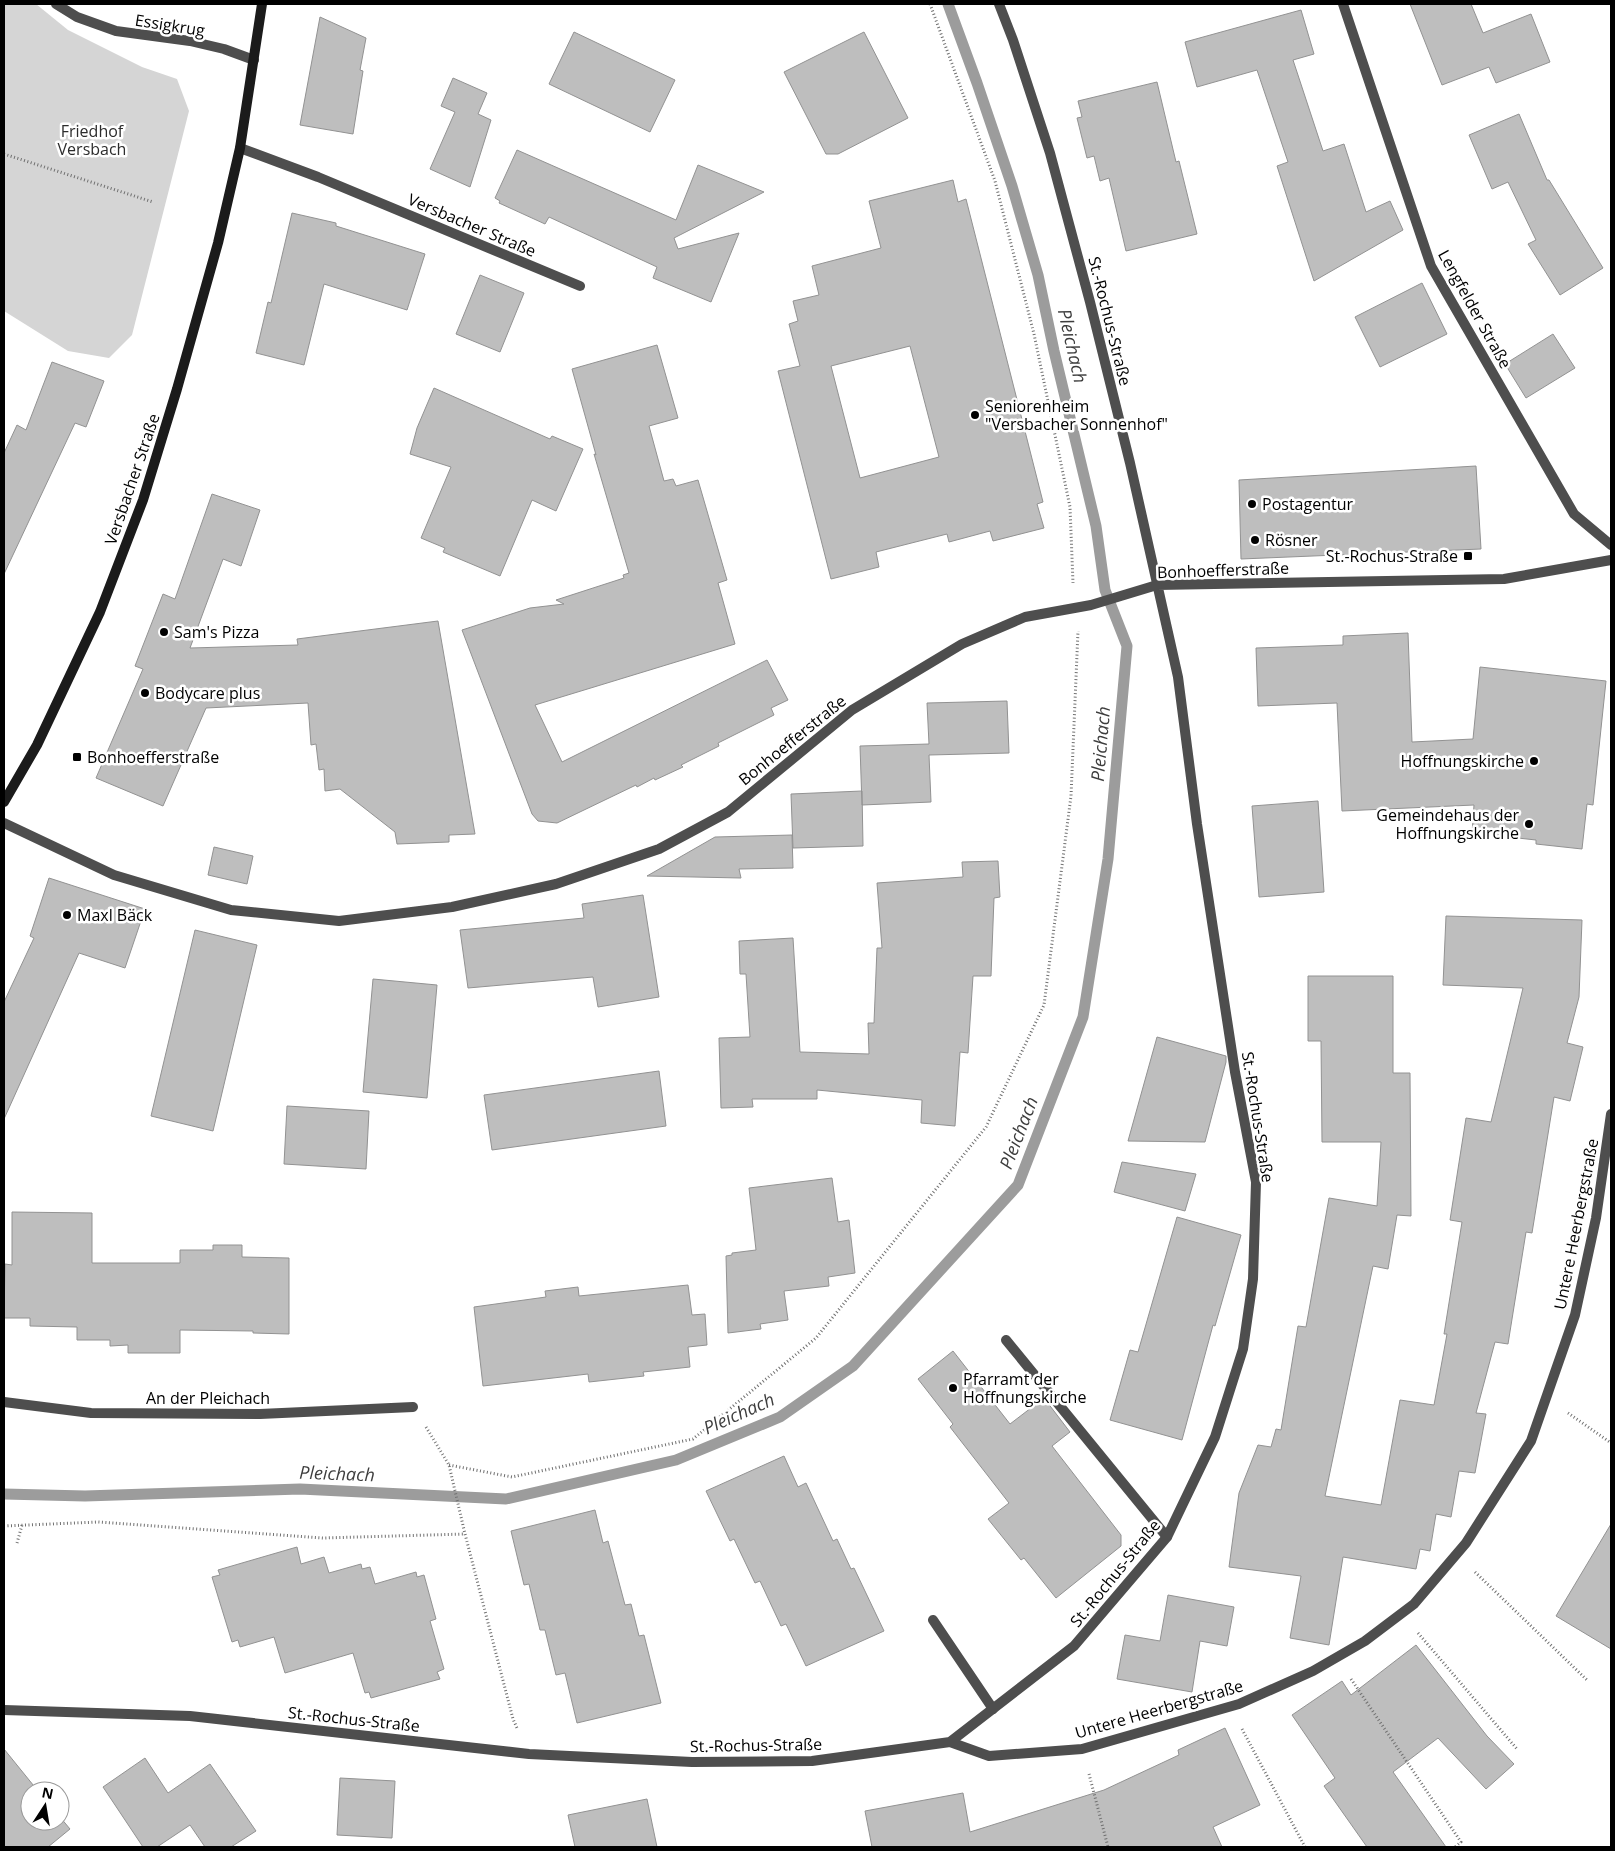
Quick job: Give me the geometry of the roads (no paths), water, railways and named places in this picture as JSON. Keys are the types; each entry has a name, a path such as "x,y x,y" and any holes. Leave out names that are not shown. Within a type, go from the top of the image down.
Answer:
{"main road":[{"name":"Versbacher Straße","path":"4,802 36,745 100,612 143,500 204,297 240,148 262,4"}],"street":[{"name":"Essigkrug","path":"56,4 77,17 116,31 190,41 224,49 254,60"},
{"name":"St.-Rochus-Straße","path":"4,1710 190,1716 529,1754 692,1762 812,1761 950,1742 1074,1646 1168,1537 1215,1437 1243,1349 1253,1279 1256,1182 1235,1072 1197,824 1178,677 1095,320 1050,153 1013,40 999,4"},
{"name":"Lengfelder Straße","path":"1343,4 1431,266 1574,514 1611,545"},
{"name":"Versbacher Straße","path":"240,148 318,177 580,286"},
{"name":"Bonhoefferstraße","path":"4,824 114,875 232,910 339,921 452,907 556,884 659,849 728,812 852,710 912,672 962,644 1025,617 1075,608 1157,585 1504,579 1611,560"},
{"name":"Untere Heerbergstraße","path":"950,1742 989,1756 1082,1749 1239,1704 1313,1671 1365,1641 1414,1604 1466,1543 1531,1441 1575,1315 1596,1218 1611,1114"},
{"path":"1006,1340 1168,1537"},
{"name":"An der Pleichach","path":"4,1402 91,1413 260,1414 413,1407"},
{"path":"933,1620 993,1709"}],"waterway":[{"name":"Pleichach","path":"4,1494 85,1496 300,1489 506,1499 676,1460 780,1417 853,1366 1018,1185 1083,1017 1108,859 1127,646 1105,590 1096,526 1054,351 1038,275 1012,186 948,4"}],"place":[{"name":"Seniorenheim \"Versbacher Sonnenhof\"","path":"975,415"},
{"name":"Postagentur","path":"1252,504"},
{"name":"Rösner","path":"1255,540"},
{"name":"St.-Rochus-Straße","path":"1468,556"},
{"name":"Sam's Pizza","path":"164,632"},
{"name":"Bodycare plus","path":"145,693"},
{"name":"Bonhoefferstraße","path":"77,757"},
{"name":"Hoffnungskirche","path":"1534,761"},
{"name":"Gemeindehaus der Hoffnungskirche","path":"1529,824"},
{"name":"Maxl Bäck","path":"67,915"},
{"name":"Pfarramt der Hoffnungskirche","path":"953,1388"}],"park label":[{"name":"Friedhof Versbach","path":"92,140"}]}
